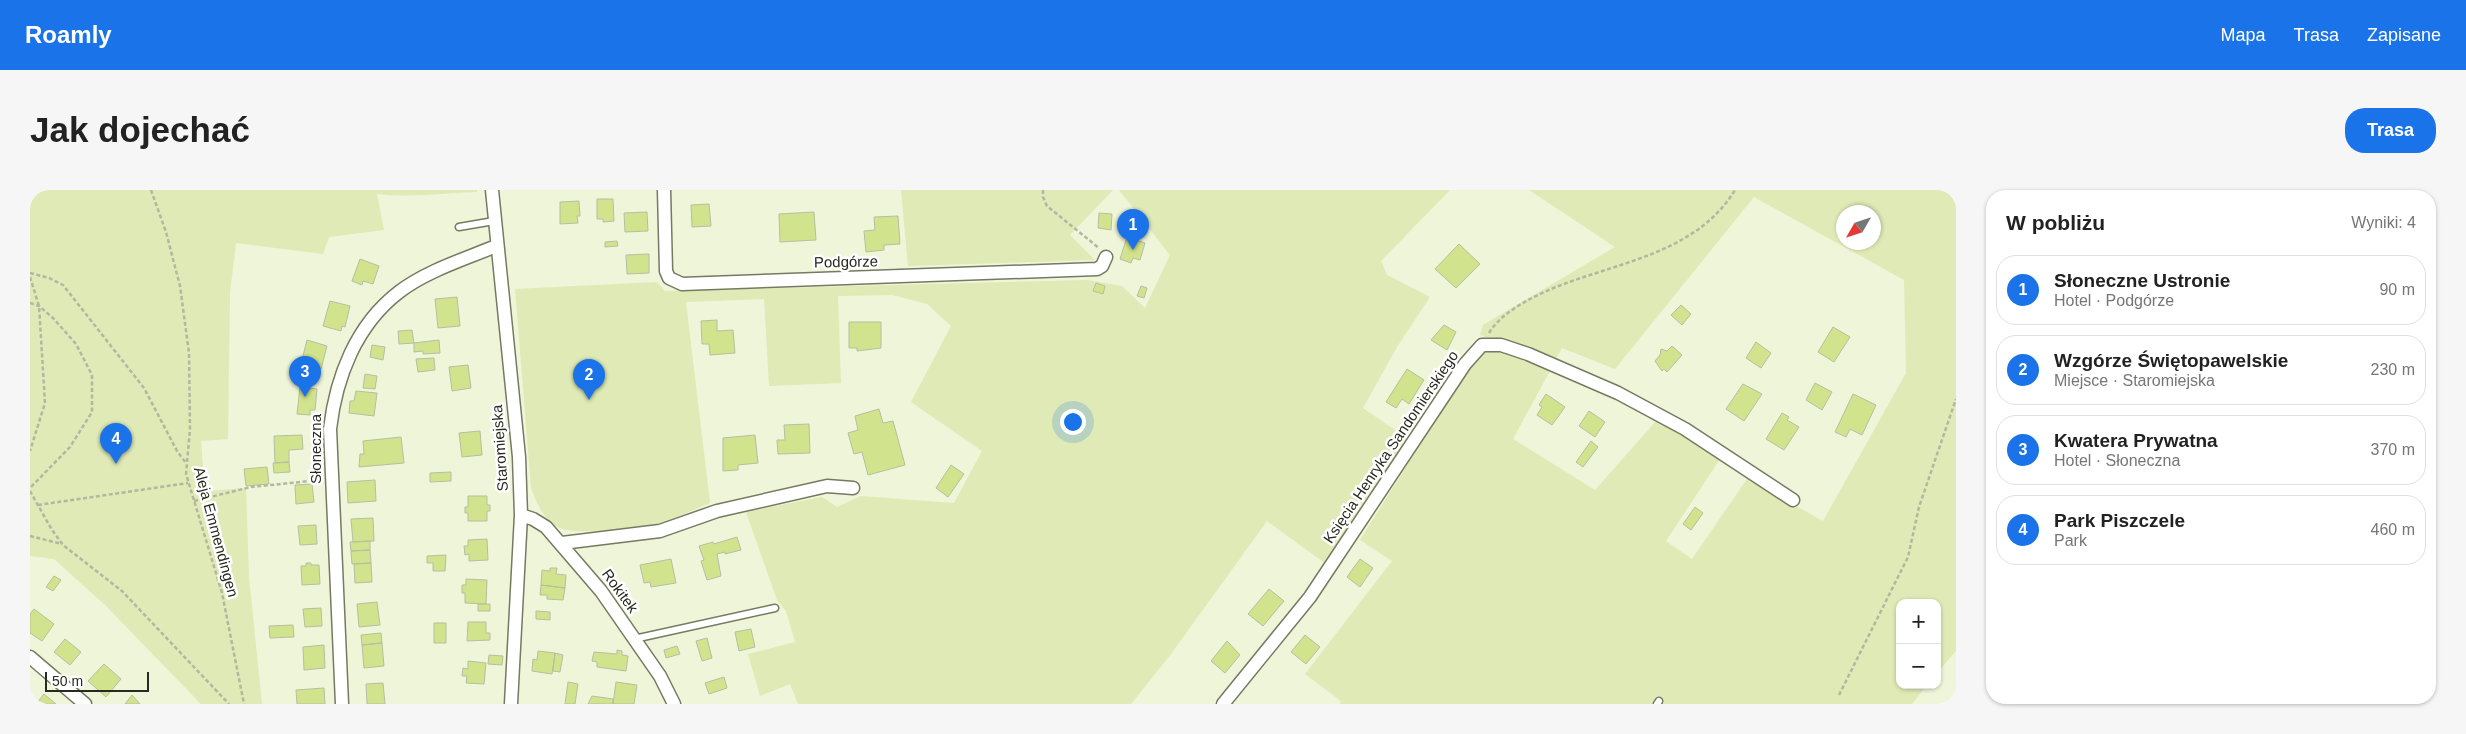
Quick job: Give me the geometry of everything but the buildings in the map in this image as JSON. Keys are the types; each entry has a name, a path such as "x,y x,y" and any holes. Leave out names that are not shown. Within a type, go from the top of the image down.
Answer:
{"street":[{"name":"Staromiejska","path":"492,190 496,246 519,457 521,515 511,704"},
{"name":"Podgórze","path":"664,190 666,270 669,278 682,284 1097,269 1102,266 1106,257"},
{"name":"Słoneczna","path":"342,704 330,429 333,403 351,350 365,327 384,305 400,291 418,280 496,246"},
{"path":"1482,345 1501,345 1528,354 1618,392 1685,429 1793,500"},
{"name":"Księcia Henryka Sandomierskiego","path":"1223,704 1310,597 1465,364 1482,345"},
{"path":"562,543 660,530 717,510 828,486 853,488"},
{"name":"Rokitek","path":"521,515 533,519 546,527 562,543 601,591 660,676 674,704"},
{"path":"30,657 85,704"}],"lane":[{"path":"459,227 494,221"},
{"path":"634,640 775,608"}],"path":[{"name":"Aleja Emmendingen","path":"151,190 166,232 180,286 189,352 190,429 186,463 188,483 222,593 244,704"},
{"path":"1044,190 1043,196 1047,206 1058,217 1096,244 1106,257"},
{"path":"1482,345 1496,321 1538,295 1583,276 1641,260 1687,236 1714,217 1735,190"},
{"path":"30,273 49,278 63,286 144,388 176,451 186,463"},
{"path":"30,277 39,306 45,403 30,451"},
{"path":"30,303 39,306 53,318 76,344 92,375 92,412 70,447 30,489 52,530 63,545 122,591 229,704"},
{"path":"1839,695 1908,557 1919,507 1956,399"},
{"path":"194,501 251,487 332,480"},
{"path":"38,505 188,483"},
{"path":"30,536 63,545"}],"green space":[{"path":"30,190 477,190 477,192 414,195 377,194 384,230 329,237 323,254 236,243 230,293 228,439 201,441 205,491 246,488 249,577 262,704 201,704 105,605 54,559 30,556"},
{"path":"901,190 1113,190 1070,235 1095,260 908,266"},
{"path":"1119,190 1450,190 1381,261 1387,275 1430,297 1397,347 1363,408 1408,439 1326,564 1267,521 1171,654 1131,704 798,704 790,684 760,696 748,654 795,642 786,611 777,600 746,512 822,497 837,507 861,496 954,503 982,451 911,402 951,326 927,304 892,295 838,296 841,383 769,386 764,299 686,302 710,503 659,523 625,529 596,531 571,531 563,529 551,523 539,507 531,488 515,289 657,282 665,291 1088,280 1122,286 1145,308 1170,255"},
{"path":"1529,190 1956,190 1956,651 1941,668 1941,599 1896,599 1896,689 1924,689 1912,704 1340,704 1341,701 1305,674 1392,561 1360,540 1468,368 1481,351 1501,349 1551,369 1513,439 1595,490 1657,420 1720,459 1666,541 1692,559 1747,479 1823,521 1906,373 1904,280 1850,250 1881,250 1881,205 1836,205 1836,242 1754,197 1615,369 1562,348 1554,362 1480,335 1483,325 1615,247"}],"place":[{"name":"Słoneczne Ustronie","path":"1133,250"},
{"name":"Kwatera Prywatna","path":"305,397"},
{"name":"Wzgórze Świętopawelskie","path":"589,400"},
{"name":"Park Piszczele","path":"116,464"}]}
